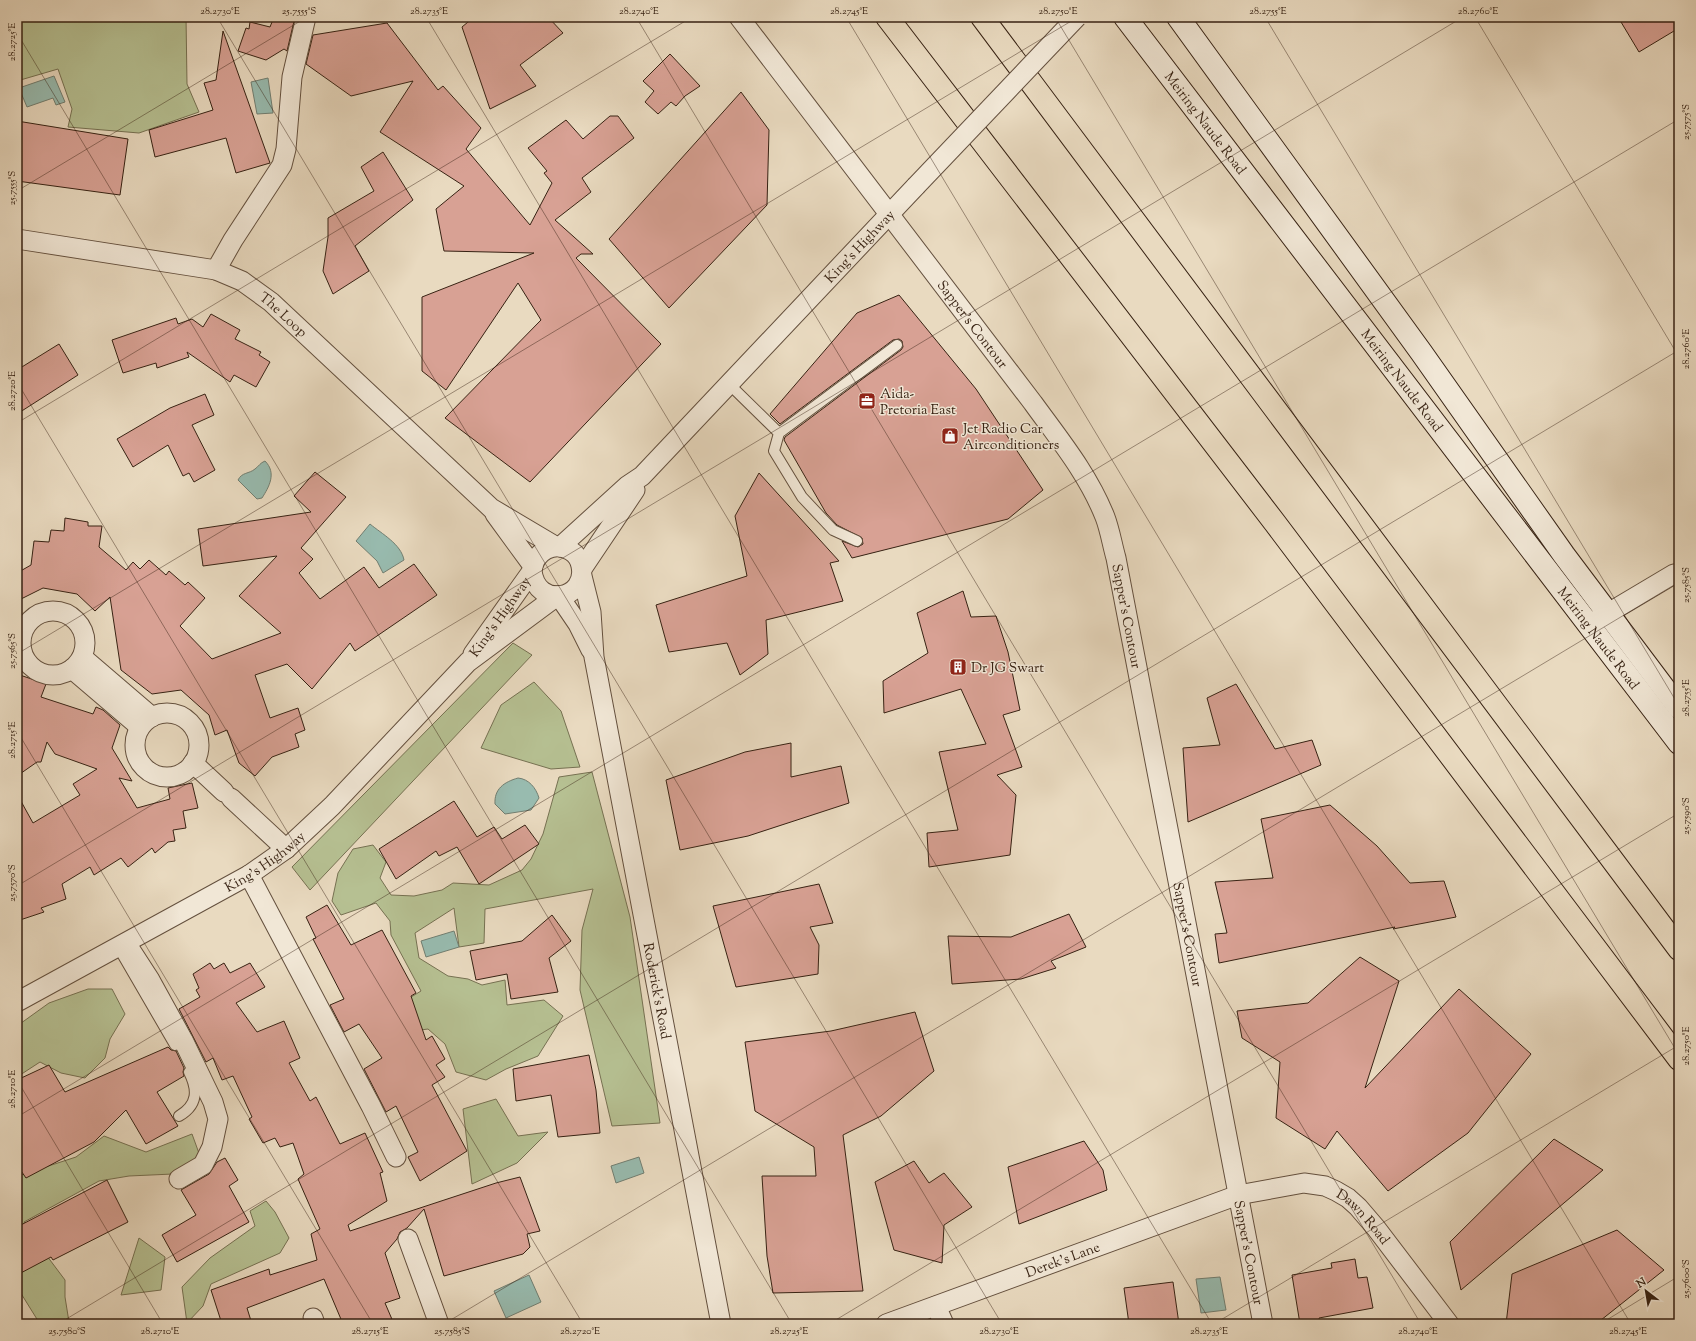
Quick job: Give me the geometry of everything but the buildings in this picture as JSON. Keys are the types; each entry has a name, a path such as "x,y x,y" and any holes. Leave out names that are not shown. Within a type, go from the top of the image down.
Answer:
{"highway":[{"path":"888,17 1275,523 1679,1059"},
{"path":"982,17 1679,949"},
{"path":"1573,806 1679,934"}],"street":[{"path":"216,270 233,240 282,165 286,149 292,77 306,17"},
{"name":"Sapper's Contour","path":"739,17 890,213 1071,455 1092,489 1105,517 1116,558 1263,1324"},
{"name":"King's Highway","path":"582,572 642,476 1076,17"},
{"name":"Meiring Naude Road","path":"1125,17 1679,743"},
{"name":"Meiring Naude Road","path":"1178,17 1408,334 1564,555 1679,708"},
{"name":"The Loop","path":"17,239 216,270 242,281 266,298 491,508 532,568"},
{"name":"King's Highway","path":"558,546 627,486 642,476"},
{"name":"The Loop","path":"491,508 558,546"},
{"path":"558,546 572,552 580,562 582,572 576,586 570,592 558,596 549,595 537,586 533,578 532,568 540,553 547,548 558,546"},
{"name":"King's Highway","path":"468,662 532,568"},
{"name":"Roderick's Road","path":"582,572 591,612 594,657 721,1324"},
{"path":"1588,625 1674,574 1679,573"},
{"name":"King's Highway","path":"17,1002 249,875 286,849 332,806 468,662 558,596"},
{"name":"Roderick's Road","path":"558,596 578,624 594,657"},
{"path":"56,611 66,614 74,619 81,627 84,637 84,647 77,663 63,673 53,675 26,671 27,662 20,654 23,632 28,623 36,616 45,612 56,611"},
{"path":"77,663 146,722"},
{"path":"161,714 179,716 187,721 193,728 197,736 197,755 193,763 186,770 177,775 167,777 157,776 148,771 141,764 136,756 136,736 146,722 161,714"},
{"path":"193,763 286,849"},
{"path":"249,875 368,1100 396,1157"},
{"path":"122,945 150,980 183,1040 213,1102 218,1118 212,1147 203,1165 179,1179"},
{"name":"Dawn Road","path":"1238,1195 1304,1183 1325,1186 1348,1198 1376,1228 1449,1324"},
{"name":"Derek's Lane","path":"886,1324 1238,1195"},
{"path":"408,1239 439,1324"},
{"path":"936,1306 944,1324"}],"lane":[{"path":"857,541 833,530 802,497 774,451 779,433 897,345"},
{"path":"729,384 779,433"},
{"path":"122,945 192,1078 195,1088 193,1102 190,1108 179,1116"}],"green space":[{"path":"17,17 186,17 187,84 199,112 139,133 68,127 72,109 58,69 17,81"},
{"path":"513,643 532,655 310,890 292,867"},
{"path":"534,682 561,711 580,767 551,769 481,748 501,705"},
{"path":"592,772 630,917 660,1123 612,1126 580,990 582,930 593,889 485,909 484,943 459,947 454,908 415,933 419,958 448,976 468,979 482,985 505,980 507,1005 544,1000 563,1016 538,1056 506,1069 486,1080 456,1072 445,1044 428,1029 406,1032 385,1013 421,991 391,935 390,921 376,903 341,915 332,901 338,873 353,849 373,845 386,862 380,878 391,895 414,896 442,890 453,883 489,885 522,870 531,859 543,834 559,777"},
{"path":"88,989 112,989 125,1014 110,1039 105,1058 85,1078 61,1073 40,1062 17,1077 17,1026 49,1003"},
{"path":"496,1099 518,1136 548,1132 517,1163 472,1184 463,1109"},
{"path":"192,1134 200,1156 173,1174 129,1176 99,1181 24,1222 65,1280 65,1297 69,1322 63,1324 40,1324 17,1287 26,1258 17,1238 17,1175 18,1176 76,1157 104,1136 146,1152"},
{"path":"266,1201 275,1212 289,1238 280,1253 211,1284 203,1306 187,1323 182,1287 210,1258 255,1226 250,1211"},
{"path":"139,1238 165,1257 161,1290 121,1295"}],"water":[{"path":"54,76 65,102 56,105 53,98 27,107 19,88"},
{"path":"268,78 273,113 257,114 251,82"},
{"path":"265,461 271,470 271,480 262,498 257,499 238,480 244,474 253,471"},
{"path":"370,524 395,544 404,560 383,573 377,561 356,541"},
{"path":"518,778 529,782 539,798 531,810 505,814 495,804 496,794 504,784"},
{"path":"454,931 459,947 426,957 421,941"},
{"path":"639,1157 644,1173 616,1183 611,1166"},
{"path":"529,1275 541,1302 506,1318 494,1291"},
{"path":"1220,1277 1226,1310 1201,1313 1196,1279"}],"place":[{"name":"Aida- Pretoria East","path":"867,401"},
{"name":"Jet Radio Car Airconditioners","path":"950,436"},
{"name":"Dr JG Swart","path":"958,667"}]}
